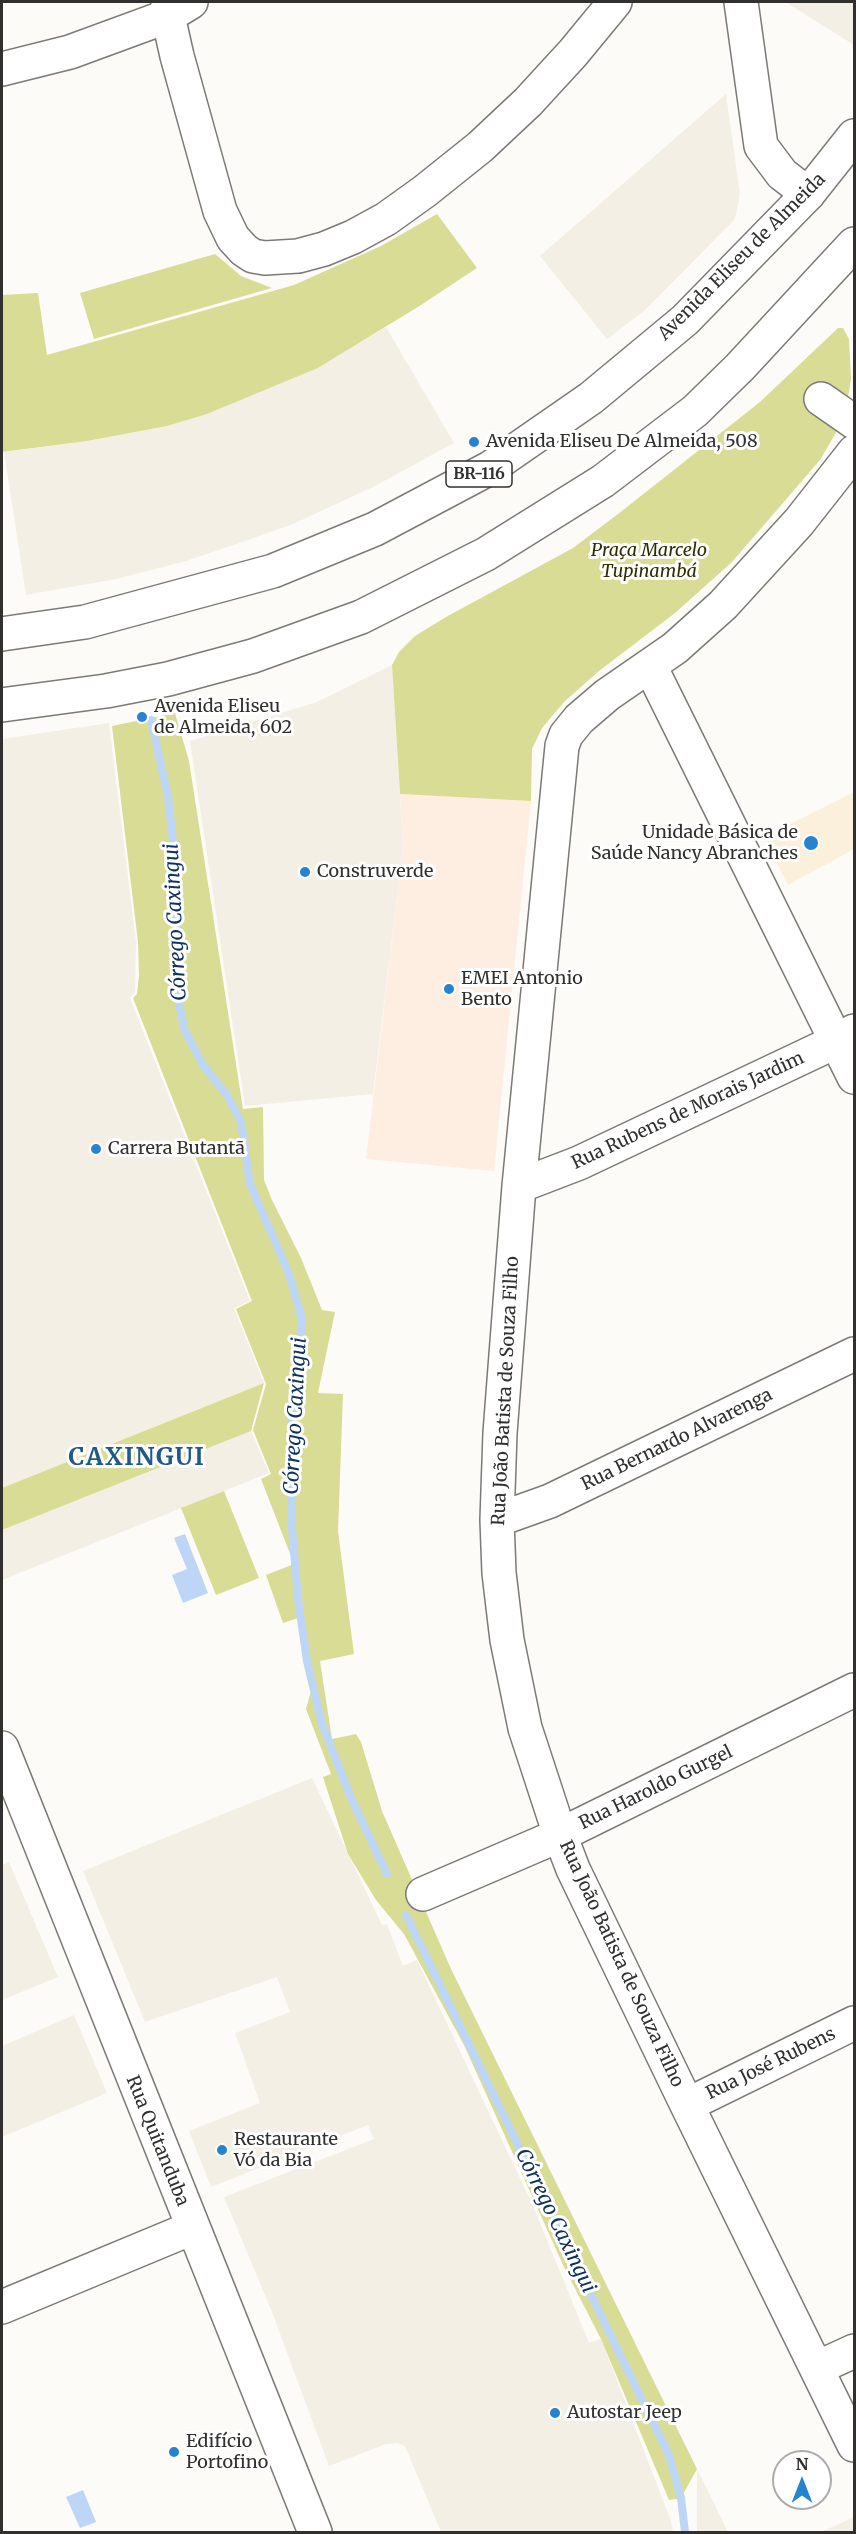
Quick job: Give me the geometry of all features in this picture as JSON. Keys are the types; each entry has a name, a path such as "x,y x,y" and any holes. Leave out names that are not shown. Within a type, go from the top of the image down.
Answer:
{"street":[{"path":"2,69 70,52 175,6 220,211 234,238 244,250 253,256 282,258 324,249 353,237 386,219 425,191 480,147 528,102 615,2"},
{"path":"741,2 761,146 782,174 808,194"},
{"name":"Avenida Eliseu de Almeida","path":"2,634 85,622 273,571 375,529 490,468 591,398 685,320 808,194 855,136"},
{"path":"2,705 92,694 168,679 253,656 361,617 486,554 603,481 694,411 740,367 855,244"},
{"path":"821,399 855,422"},
{"name":"Rua João Batista de Souza Filho","path":"855,452 799,522 723,605 675,648 607,695 579,719 566,735 562,746 519,1186 500,1434 497,1520 507,1641 525,1728 573,1869 855,2445"},
{"path":"650,666 846,1036 855,1077"},
{"name":"Rua Rubens de Morais Jardim","path":"519,1186 579,1163 846,1036"},
{"name":"Rua Bernardo Alvarenga","path":"497,1520 550,1501 855,1354"},
{"name":"Rua Haroldo Gurgel","path":"423,1894 560,1835 855,1690"},
{"name":"Rua Quitanduba","path":"2,1748 315,2532"},
{"name":"Rua José Rubens","path":"687,2105 855,2023"},
{"path":"2,2307 192,2228"},
{"path":"817,2368 855,2351"}],"shaded area":[{"path":"785,2 854,2 854,45 787,3"},
{"path":"726,94 740,194 735,219 644,311 607,339 540,256"},
{"path":"386,327 454,443 375,486 293,524 248,540 186,561 116,579 26,595 4,452 87,441 167,426 207,414 318,368"},
{"name":"Construverde","path":"392,665 403,848 373,1094 245,1106 190,741 317,702"},
{"name":"Carrera Butantã","path":"109,723 136,942 135,992 130,998 250,1301 234,1308 264,1383 2,1488 2,739"},
{"name":"Unidade Básica de Saúde Nancy Abranches","path":"854,792 854,849 788,885 764,837"},
{"name":"EMEI Antonio Bento","path":"400,794 531,801 494,1171 366,1159 403,848"},
{"path":"251,1431 269,1473 2,1580 2,1530"},
{"path":"312,1778 382,1925 387,1924 403,1966 417,1960 534,2208 589,2343 601,2339 671,2521 673,2532 441,2532 405,2446 397,2443 386,2444 329,2466 272,2312 224,2197 374,2139 368,2125 211,2187 189,2131 260,2103 235,2033 290,2012 277,1977 145,2022 83,1871"},
{"path":"9,1862 58,1977 2,2000 2,1865"},
{"path":"74,2015 107,2093 2,2137 2,2046"},
{"path":"697,2469 709,2493 728,2532 697,2532"},
{"path":"854,2517 854,2532 820,2532 837,2525"}],"green space":[{"path":"437,214 477,268 318,368 207,414 167,426 87,441 2,452 2,295 38,293 47,355 294,285 381,246"},
{"path":"215,254 241,276 272,288 94,339 80,293"},
{"name":"Praça Marcelo Tupinambá","path":"838,328 843,328 849,339 851,379 847,404 838,429 820,460 732,562 675,613 599,671 564,702 542,728 532,749 531,801 400,794 392,665 399,652 415,636 446,617 573,548 760,402"},
{"path":"175,713 189,761 243,1109 263,1107 264,1180 301,1258 322,1310 335,1312 318,1393 343,1394 338,1531 354,1654 320,1661 332,1739 356,1734 361,1742 382,1811 451,1969 697,2469 681,2498 669,2500 601,2339 564,2267 464,2045 404,1934 376,1900 348,1854 323,1777 331,1774 306,1709 311,1691 298,1618 283,1623 266,1575 294,1564 261,1479 271,1474 253,1430 266,1384 236,1309 252,1301 133,998 137,994 139,975 138,942 112,726"},
{"path":"264,1383 251,1431 2,1530 2,1488"},
{"path":"224,1491 259,1578 216,1595 181,1508"}],"water":[{"path":"185,1534 208,1593 183,1603 172,1575 187,1569 174,1538"},
{"path":"83,2490 96,2522 80,2528 66,2497"}],"waterway":[{"name":"Córrego Caxingui","path":"151,720 168,796 176,869 177,995 185,1031 203,1065 227,1095 241,1122 250,1184 288,1271 301,1315 302,1356 292,1420 291,1516 298,1599 307,1661 322,1724 352,1800 387,1874"},
{"name":"Córrego Caxingui","path":"406,1915 669,2455 681,2498 685,2532"}],"place":[{"name":"Avenida Eliseu De Almeida, 508","path":"474,442"},
{"name":"Avenida Eliseu de Almeida, 602","path":"142,717"},
{"name":"Unidade Básica de Saúde Nancy Abranches","path":"811,843"},
{"name":"Construverde","path":"305,872"},
{"name":"EMEI Antonio Bento","path":"449,989"},
{"name":"Carrera Butantã","path":"96,1149"},
{"name":"Restaurante Vó da Bia","path":"222,2150"},
{"name":"Autostar Jeep","path":"555,2413"},
{"name":"Edifício Portofino","path":"174,2452"}],"district":[{"name":"CAXINGUI","path":"137,1458"}]}
